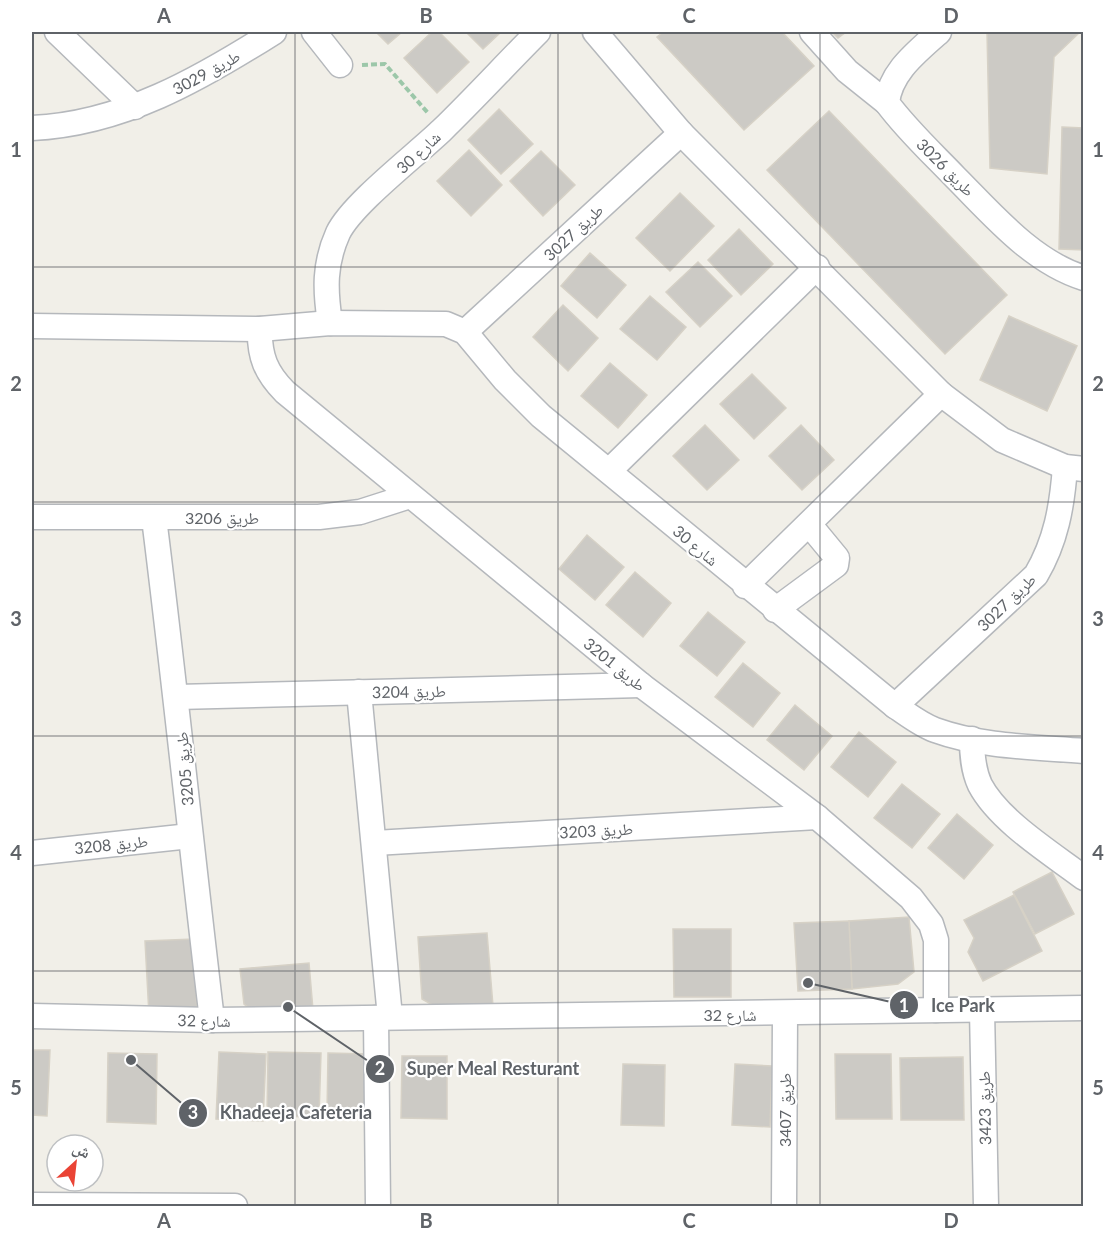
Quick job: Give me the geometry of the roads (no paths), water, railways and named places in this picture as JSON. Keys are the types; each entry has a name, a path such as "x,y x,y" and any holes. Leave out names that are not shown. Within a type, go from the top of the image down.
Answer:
{"street":[{"path":"57,32 135,107"},
{"name":"طريق 3029","path":"32,128 135,107 187,85 274,32"},
{"path":"314,32 340,65"},
{"name":"شارع 30","path":"330,323 325,290 328,259 340,231 358,208 443,129 538,32"},
{"name":"طريق 3026","path":"812,32 847,71 887,103 915,136 997,218 1044,259 1068,273 1083,278"},
{"path":"887,103 889,86 897,74 939,32"},
{"name":"طريق 3027","path":"599,33 681,133 941,394 1002,440 1074,468 1049,554 1036,575 895,706"},
{"name":"طريق 3027","path":"465,332 681,133"},
{"path":"609,471 817,267"},
{"path":"32,326 260,329 330,323 435,323 456,326 465,332"},
{"name":"طريق 3201","path":"260,329 262,360 276,383 641,685 817,817 911,898 927,916 936,940 936,1010"},
{"name":"شارع 30","path":"465,332 523,399 745,586 895,706 934,730 998,744 1083,751"},
{"path":"745,586 941,394"},
{"name":"طريق 3206","path":"32,517 340,515 380,507 410,496"},
{"name":"طريق 3205","path":"154,518 177,696 190,836 212,1020"},
{"path":"775,610 836,565 837,558 808,524"},
{"name":"طريق 3204","path":"177,696 641,685"},
{"path":"359,692 375,843 383,1017 378,1206"},
{"path":"972,739 972,761 979,783 991,802 1083,878"},
{"name":"طريق 3203","path":"375,843 817,817"},
{"name":"طريق 3208","path":"32,853 190,836"},
{"name":"شارع 32","path":"32,1016 212,1020 785,1014 1083,1008"},
{"name":"طريق 3423","path":"982,1010 986,1206"},
{"name":"طريق 3407","path":"784,1206 785,1014"},
{"path":"32,1205 236,1206"}],"place":[{"name":"Ice Park","path":"808,983"},
{"name":"Super Meal Resturant","path":"288,1007"},
{"name":"Khadeeja Cafeteria","path":"131,1060"}]}
